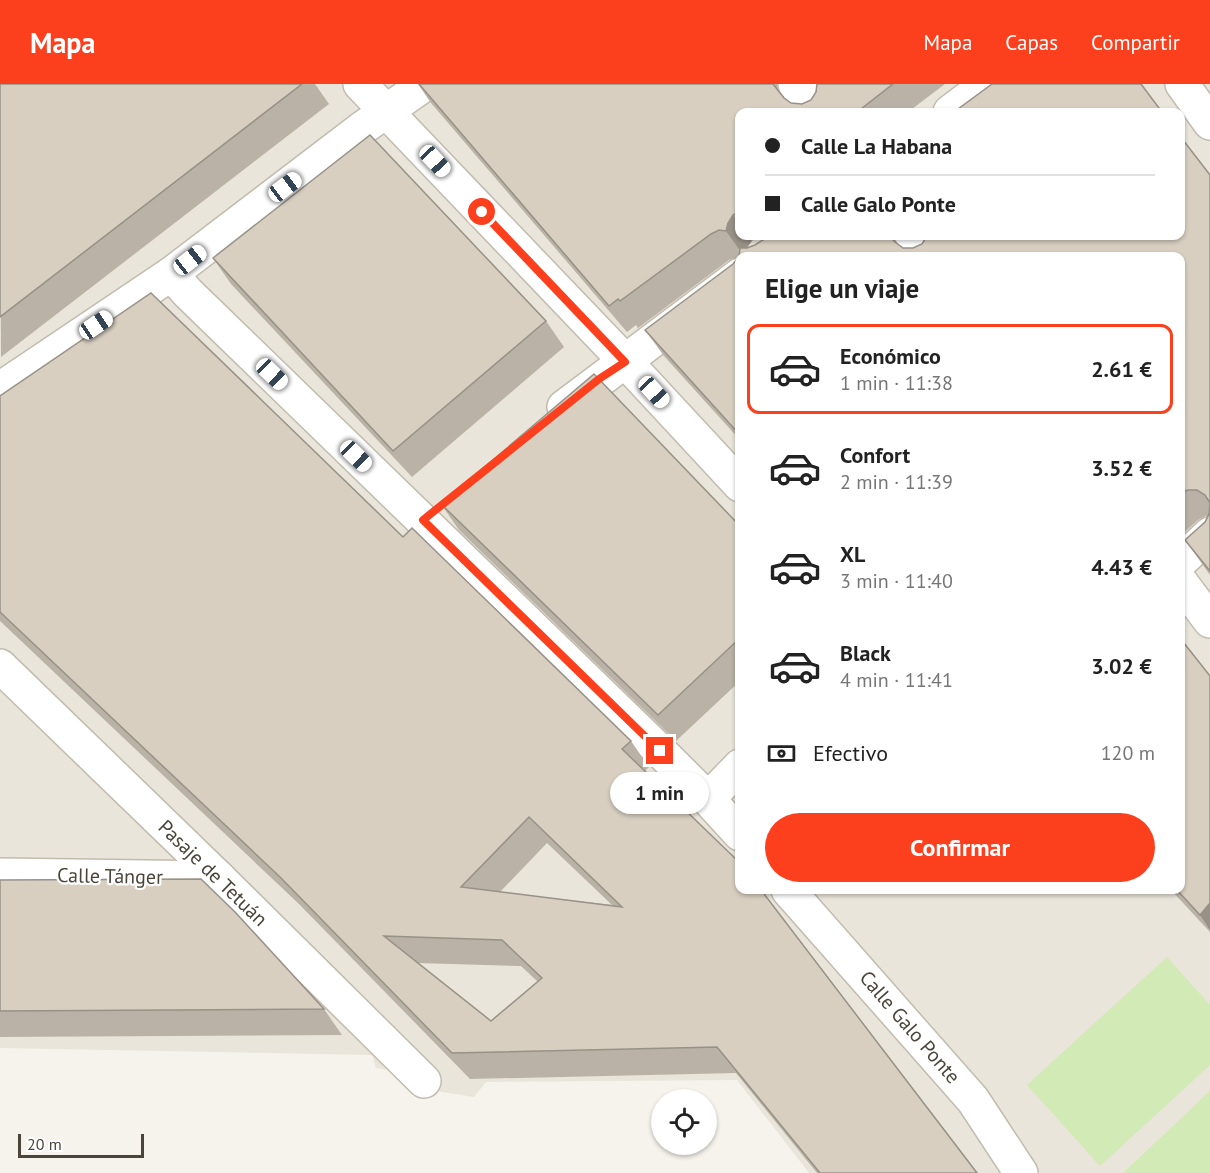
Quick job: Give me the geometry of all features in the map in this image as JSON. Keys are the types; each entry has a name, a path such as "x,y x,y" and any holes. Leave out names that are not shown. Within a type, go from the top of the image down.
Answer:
{"street":[{"path":"360,84 735,480"},
{"path":"0,388 171,274 361,129 425,84"},
{"path":"795,84 814,108"},
{"path":"955,108 987,84"},
{"path":"1182,84 1210,123"},
{"path":"915,240 925,252"},
{"path":"171,274 188,293 432,513 735,829"},
{"path":"543,424 599,379 735,279"},
{"path":"1185,557 1210,534"},
{"path":"1185,588 1210,621"},
{"name":"Pasaje de Tetuán","path":"0,666 219,878 424,1082"},
{"path":"708,799 735,771"},
{"name":"Calle Tánger","path":"0,875 219,878"},
{"name":"Calle Galo Ponte","path":"792,894 974,1100 1021,1173"}],"shaded area":[{"path":"0,84 1210,84 1210,1173 809,1173 737,1080 486,1082 474,1097 417,1088 401,1072 376,1068 372,1055 0,1048"}],"green space":[{"path":"1167,957 1210,1005 1210,1065 1100,1166 1027,1085"},
{"path":"1210,1091 1210,1173 1123,1173"}],"building":[{"path":"0,84 302,84 0,317"},
{"path":"419,84 773,84 791,103 802,104 811,100 816,92 817,84 893,84 862,108 735,108 735,214 728,223 726,231 719,230 711,234 620,301 618,299 609,306"},
{"path":"992,84 1141,84 1159,108 959,108"},
{"path":"370,135 546,321 393,451 213,258"},
{"path":"1185,142 1210,175 1210,503 1205,495 1197,490 1185,491 1185,252 740,252 740,248 747,248 763,240 893,240 903,248 913,248 922,244 924,240 1185,240"},
{"path":"735,262 735,429 645,330"},
{"path":"151,293 403,537 412,528 631,741 622,749 735,858 735,894 764,894 977,1173 820,1173 717,1047 452,1053 281,878 0,612 0,396","holes":["529,817 622,907 461,887","384,936 502,940 542,978 491,1021"]},
{"path":"594,374 735,521 735,643 658,715 441,504"},
{"path":"1210,503 1210,571 1185,540 1205,522 1209,514"},
{"path":"1185,644 1210,676 1210,903 1200,915 1181,894 1185,894"},
{"path":"201,879 235,912 324,1009 0,1011 0,880"}],"route":[{"path":"482,212 625,362 599,379 423,520 660,751"}]}
